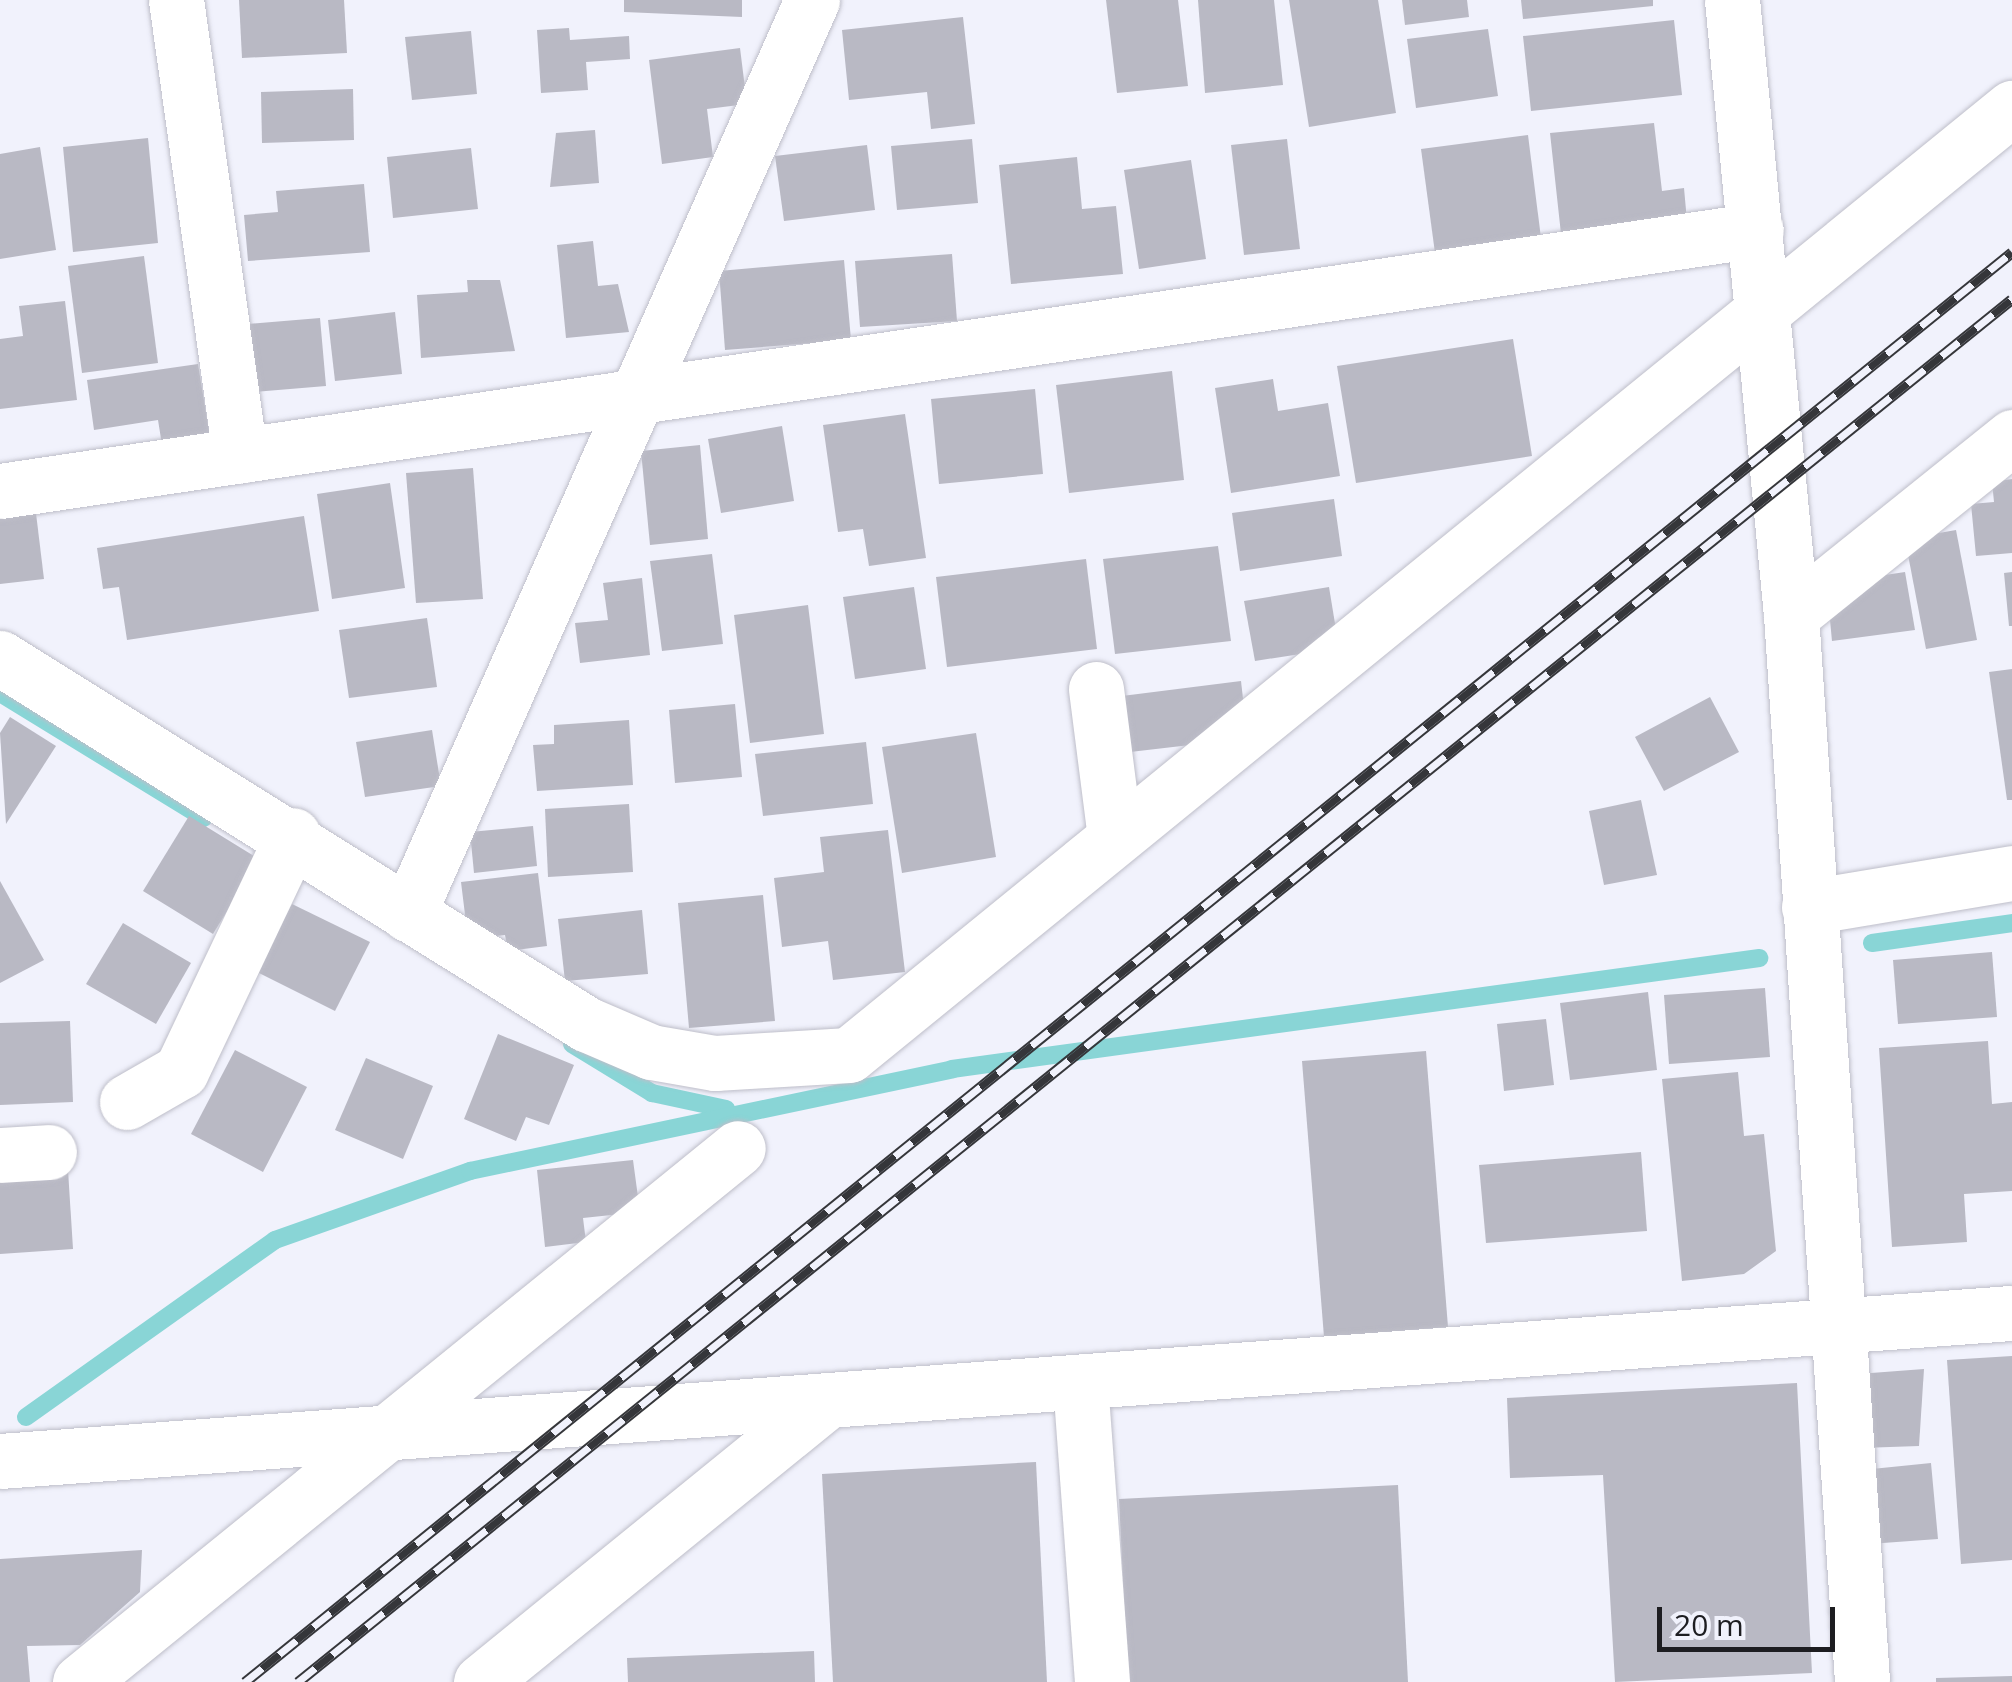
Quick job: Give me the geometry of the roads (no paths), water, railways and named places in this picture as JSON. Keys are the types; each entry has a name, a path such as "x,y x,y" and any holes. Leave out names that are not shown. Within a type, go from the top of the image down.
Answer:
{"street":[{"path":"176,0 240,456"},
{"path":"408,914 812,0"},
{"path":"1732,0 1792,615 1832,1323 1862,1682"},
{"path":"0,658 293,834 408,914 586,1024 651,1052 772,1065 849,1055 2012,108"},
{"path":"0,491 1756,230"},
{"path":"1792,615 2012,436"},
{"path":"1096,689 1115,838"},
{"path":"128,1102 181,1072 293,834"},
{"path":"1809,907 2012,873"},
{"path":"80,1682 394,1432 738,1148"},
{"path":"0,1461 1832,1323 2012,1313"},
{"path":"1080,1382 1102,1682"},
{"path":"481,1682 828,1400"}],"waterway":[{"path":"0,693 204,818"},
{"path":"1872,943 2012,923"},
{"path":"26,1417 275,1240 470,1171 952,1069 1759,958"},
{"path":"572,1044 652,1093 726,1109"}],"railway":[{"path":"245,1682 2012,252"},
{"path":"298,1682 2012,299"}]}
